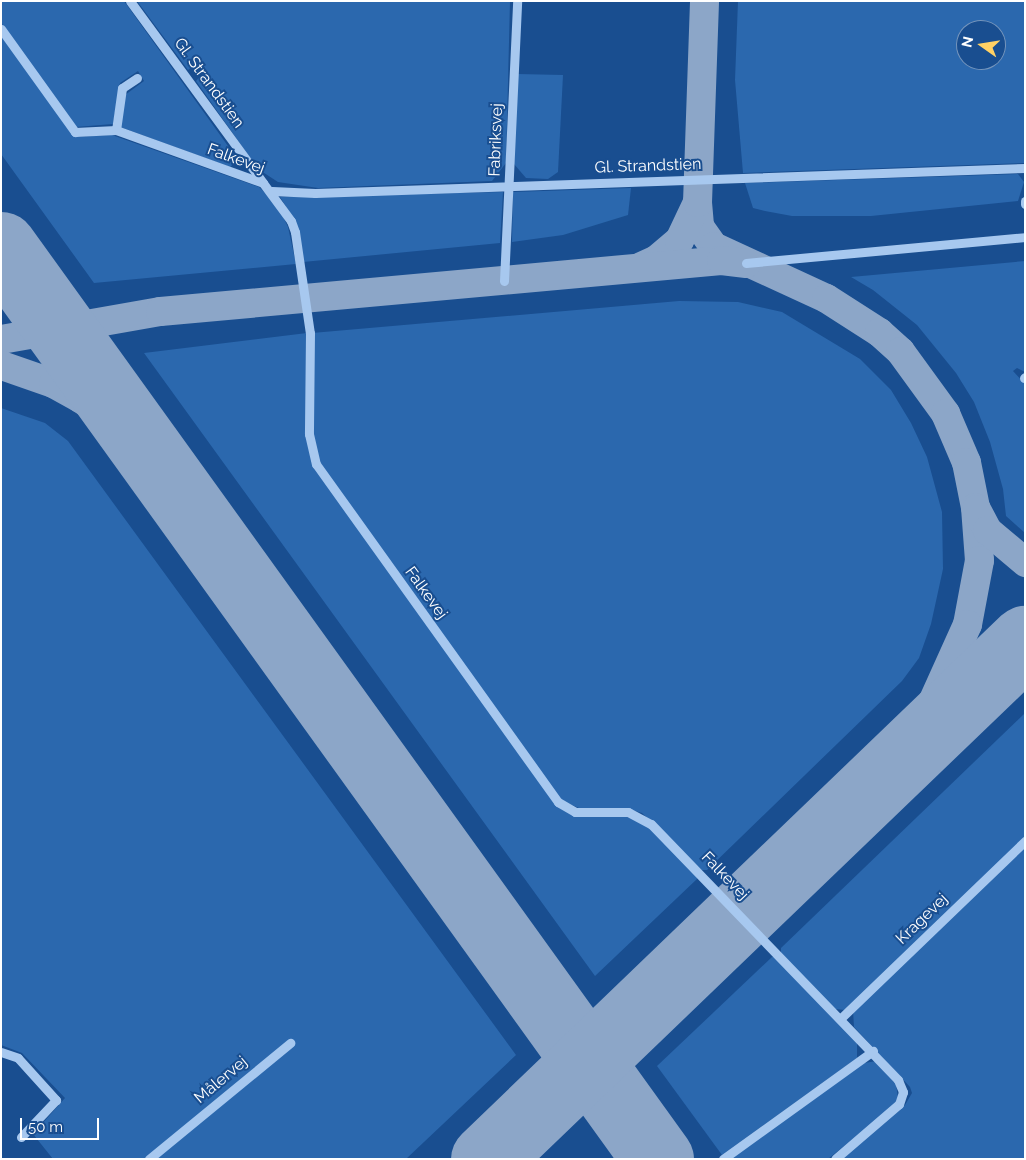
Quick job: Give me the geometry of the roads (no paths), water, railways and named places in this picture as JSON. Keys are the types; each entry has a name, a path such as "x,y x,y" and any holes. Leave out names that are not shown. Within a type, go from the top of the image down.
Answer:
{"lane":[{"name":"Gl. Strandstien","path":"130,1 263,183"},
{"name":"Fabriksvej","path":"504,281 510,185 517,1"},
{"name":"Falkevej","path":"1,29 76,132 116,130 263,183 272,192 295,232 310,333 309,434 313,458 326,479 558,802 575,812 628,812 651,824 873,1051"},
{"path":"116,130 122,88 137,78"},
{"name":"Gl. Strandstien","path":"272,192 315,193 1025,168"},
{"path":"746,263 1025,237"},
{"name":"Kragevej","path":"840,1019 1025,842"},
{"name":"Målervej","path":"149,1159 290,1043"},
{"path":"723,1159 873,1051 898,1080 903,1092 902,1099 835,1159"},
{"path":"1,1052 18,1058 56,1100 21,1137"}]}
